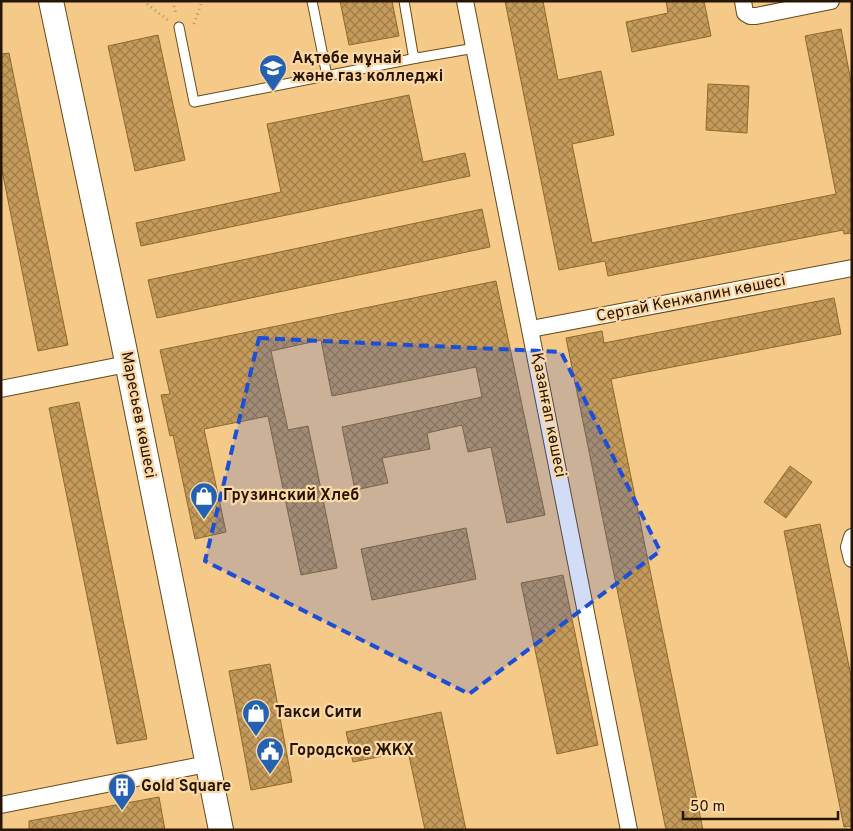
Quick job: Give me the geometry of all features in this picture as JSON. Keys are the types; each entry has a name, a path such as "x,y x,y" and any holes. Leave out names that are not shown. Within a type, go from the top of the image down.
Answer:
{"main road":[{"name":"Маресьев көшесі","path":"51,1 127,364 221,830"}],"street":[{"name":"Қазанғап көшесі","path":"465,1 629,830"},
{"path":"743,1 745,13 750,16 831,1"},
{"name":"Сертай Кенжалин көшесі","path":"531,329 852,268"},
{"path":"1,389 127,364"},
{"path":"852,537 849,547 852,558"},
{"path":"1,805 207,764"}],"lane":[{"path":"312,1 327,76"},
{"path":"404,1 413,54 417,58"},
{"path":"179,27 194,102 475,48"}],"path":[{"path":"117,1 129,1"},
{"path":"143,1 179,27 195,24 202,1"}],"highlighted area":[{"path":"259,338 561,352 660,551 469,694 205,561"}],"building":[{"path":"340,1 392,1 399,36 349,45"},
{"path":"505,1 543,1 558,80 601,71 614,135 572,144 592,243 836,194 805,36 841,29 852,87 852,233 844,234 843,230 608,276 605,261 559,270"},
{"path":"666,1 704,1 711,36 632,52 626,22 668,13"},
{"path":"158,35 185,160 135,171 108,46"},
{"path":"9,53 68,345 38,351 1,165 1,54"},
{"path":"708,84 749,86 747,133 706,130"},
{"path":"409,95 423,162 465,153 470,176 141,246 136,223 281,192 267,124"},
{"path":"482,209 490,247 157,318 148,280"},
{"path":"496,281 545,515 507,523 491,447 468,452 462,425 427,433 430,449 382,458 388,483 355,490 342,427 482,397 476,367 332,396 321,340 271,351 288,430 308,426 337,568 301,575 268,416 204,429 226,532 195,539 173,435 170,436 161,395 170,394 160,350"},
{"path":"834,298 841,334 611,379 703,830 666,830 566,338 602,331 604,343"},
{"path":"79,402 147,739 117,744 49,408"},
{"path":"790,466 812,482 786,518 764,502"},
{"path":"820,524 852,681 852,826 844,827 784,531"},
{"path":"466,528 476,579 372,600 361,549"},
{"path":"563,575 598,745 557,754 521,583"},
{"path":"270,664 292,782 251,790 229,671"},
{"path":"441,712 466,830 425,830 408,751 353,762 346,732"},
{"name":"Gold Square","path":"159,797 165,830 29,830 29,821"}],"place":[{"name":"Ақтөбе мұнай және газ колледжі","path":"273,92"},
{"name":"Грузинский Хлеб","path":"204,520"},
{"name":"Такси Сити","path":"256,737"},
{"name":"Городское ЖКХ","path":"270,775"},
{"name":"Gold Square","path":"122,811"}]}
